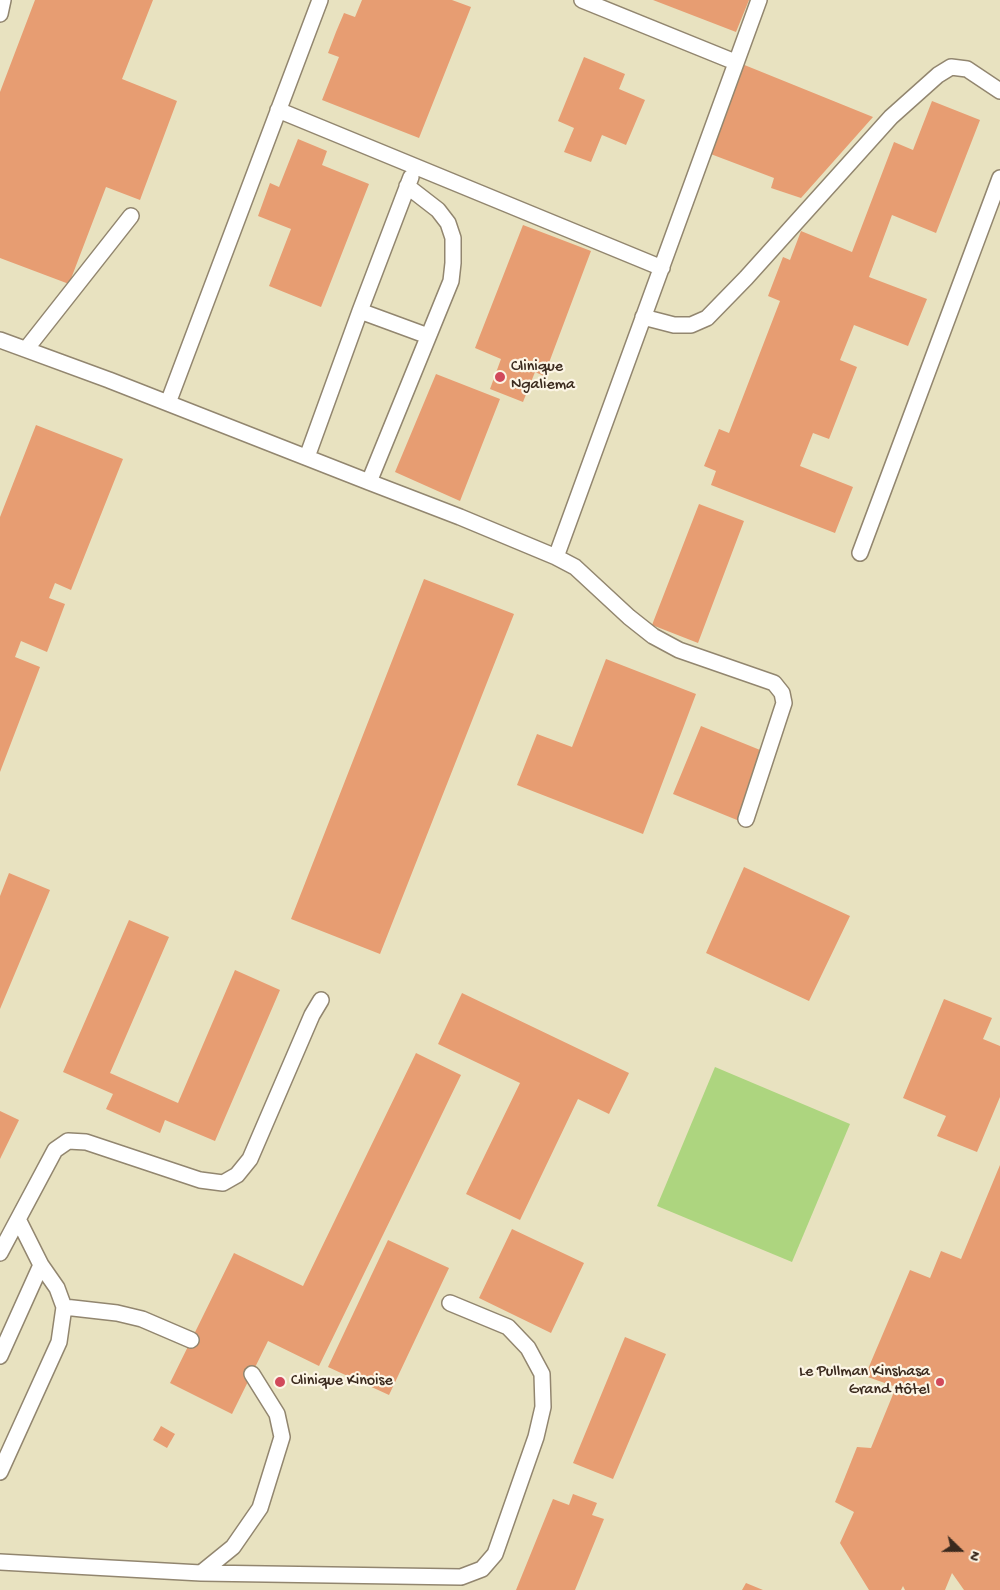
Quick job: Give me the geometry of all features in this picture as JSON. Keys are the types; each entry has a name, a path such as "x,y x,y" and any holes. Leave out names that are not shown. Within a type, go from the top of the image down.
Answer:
{"lane":[{"path":"0,14 3,0"},
{"path":"168,403 320,0"},
{"path":"582,0 735,62"},
{"path":"556,557 759,0"},
{"path":"642,317 674,325 690,325 707,318 746,278 891,118 938,75 951,67 966,69 1000,91"},
{"path":"278,110 662,268"},
{"path":"308,457 360,311 415,166"},
{"path":"860,553 1000,178"},
{"path":"369,482 450,281 453,263 453,238 448,223 438,210 407,186"},
{"path":"27,348 131,216"},
{"path":"360,311 428,336"},
{"path":"0,340 27,348 460,516 556,557 575,567 629,617 653,636 680,650 774,683 782,693 784,703 746,819"},
{"path":"0,1253 55,1150 68,1140 86,1142 200,1180 223,1183 237,1175 250,1159 312,1015 321,1000"},
{"path":"0,1472 59,1342 64,1307 57,1288 41,1265 18,1219"},
{"path":"0,1356 41,1265"},
{"path":"0,1562 201,1574 461,1577 482,1569 495,1554 536,1437 543,1407 542,1374 528,1348 508,1327 450,1303"},
{"path":"64,1307 117,1313 142,1319 191,1340"},
{"path":"201,1574 232,1547 260,1508 282,1437 278,1414 252,1374"}],"green space":[{"path":"715,1067 850,1124 792,1262 657,1206"}],"building":[{"path":"35,0 153,0 122,79 177,101 140,200 106,187 69,284 0,258 0,92"},
{"path":"362,0 452,0 471,7 419,138 322,100 339,57 328,53 336,32 344,13 355,17"},
{"path":"653,0 749,0 736,32"},
{"path":"584,57 625,74 619,89 645,100 626,145 602,135 591,162 564,152 574,128 558,121"},
{"path":"742,64 873,117 801,198 771,188 774,178 708,153"},
{"path":"932,101 980,120 936,233 892,215 869,277 927,299 908,346 854,325 840,360 857,367 829,439 813,433 800,466 853,487 835,533 711,485 716,471 704,466 719,429 729,433 780,301 768,296 783,257 790,260 801,231 852,252 894,142 913,150"},
{"path":"298,139 327,151 322,165 369,184 321,307 269,286 291,229 258,216 270,183 279,187"},
{"path":"523,225 591,251 544,376 535,372 523,402 490,389 501,359 475,348"},
{"path":"436,374 500,399 460,501 395,472"},
{"path":"36,425 123,459 71,590 55,583 49,598 65,604 47,652 21,641 15,657 40,667 0,772 0,517"},
{"path":"699,504 744,521 698,643 652,625"},
{"path":"424,579 514,614 380,954 291,919"},
{"path":"606,659 696,694 643,834 517,785 537,734 572,747"},
{"path":"701,726 765,752 737,820 673,794"},
{"path":"744,867 850,916 809,1001 706,953"},
{"path":"9,873 50,890 0,1009 0,896"},
{"path":"129,920 169,937 110,1073 178,1103 235,970 280,990 215,1141 165,1120 160,1133 106,1109 113,1094 63,1072"},
{"path":"462,993 629,1073 609,1114 578,1099 520,1220 466,1194 520,1083 438,1044"},
{"path":"944,999 992,1018 983,1039 1000,1046 1000,1097 977,1152 937,1136 946,1116 903,1098"},
{"path":"416,1053 461,1075 319,1366 268,1341 232,1414 170,1383 234,1253 303,1286"},
{"path":"0,1111 19,1120 0,1159"},
{"name":"Le Pullman Kinshasa Grand Hôtel","path":"1000,1165 1000,1590 964,1590 952,1573 945,1590 905,1590 903,1586 901,1590 869,1590 840,1543 854,1512 835,1502 857,1447 871,1448 896,1387 865,1376 910,1270 930,1278 941,1251 961,1259"},
{"path":"512,1229 584,1263 551,1333 479,1298"},
{"path":"388,1240 449,1268 389,1395 328,1367"},
{"path":"625,1337 666,1354 613,1479 573,1463"},
{"path":"161,1426 175,1434 167,1448 153,1440"},
{"path":"573,1494 597,1503 592,1515 604,1519 575,1590 516,1590 553,1499 569,1505"},
{"path":"746,1583 763,1590 742,1590"}],"place":[{"name":"Clinique Ngaliema","path":"500,377"},
{"name":"Clinique Kinoise","path":"280,1382"},
{"name":"Le Pullman Kinshasa Grand Hôtel","path":"940,1382"}]}
